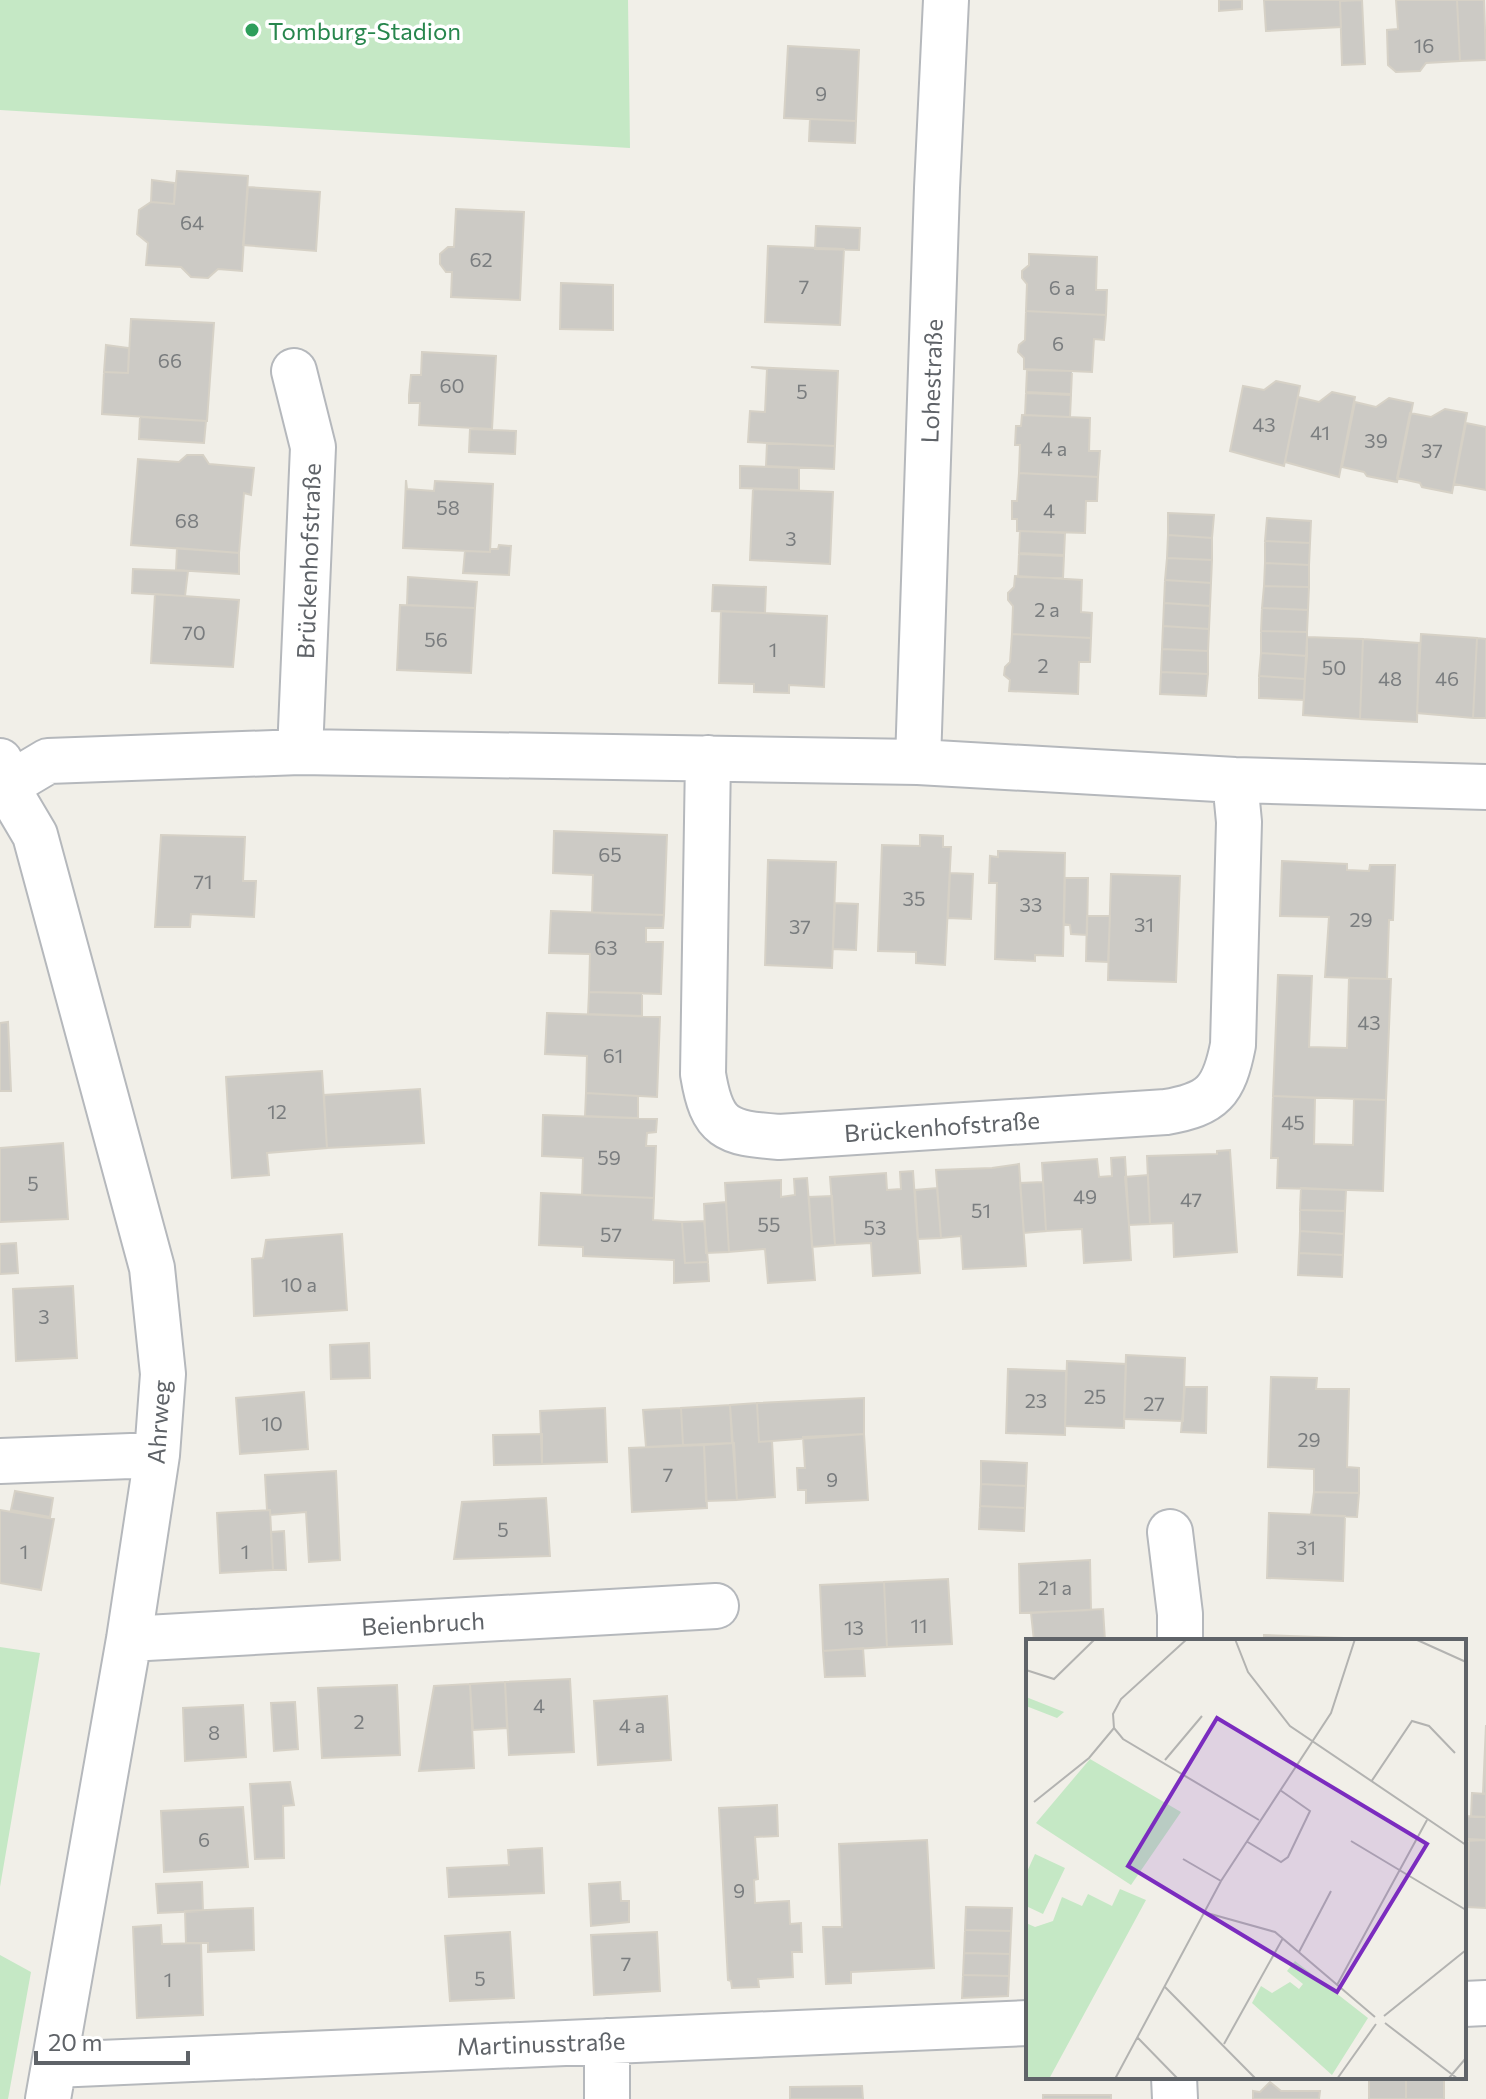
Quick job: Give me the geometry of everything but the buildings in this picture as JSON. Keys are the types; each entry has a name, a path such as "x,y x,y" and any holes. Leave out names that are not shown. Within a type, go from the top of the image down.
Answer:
{"street":[{"name":"Lohestraße","path":"918,762 946,0"},
{"name":"Brückenhofstraße","path":"294,371 313,447 300,752"},
{"path":"2,777 48,761 300,752 918,762 1235,780 1486,787"},
{"name":"Brückenhofstraße","path":"708,758 703,1074 708,1103 721,1124 746,1135 779,1137 1166,1112 1194,1107 1215,1093 1228,1072 1233,1045 1239,822 1235,780"},
{"name":"Ahrweg","path":"2,777 35,835 152,1268 163,1374 157,1455 129,1639 51,2082"},
{"path":"0,1461 157,1455"},
{"path":"1170,1532 1180,1639"},
{"name":"Beienbruch","path":"129,1639 716,1606"},
{"path":"1466,2004 1486,2003"},
{"name":"Martinusstraße","path":"51,2082 607,2041 1026,2023"},
{"path":"607,2041 607,2099"},
{"path":"1174,2079 1175,2099"}],"green space":[{"path":"0,0 628,0 630,148 0,110"},
{"path":"0,1647 40,1653 0,1887"},
{"path":"0,1955 31,1972 8,2099 0,2099"}],"place":[{"name":"Tomburg-Stadion","path":"252,30"}]}
